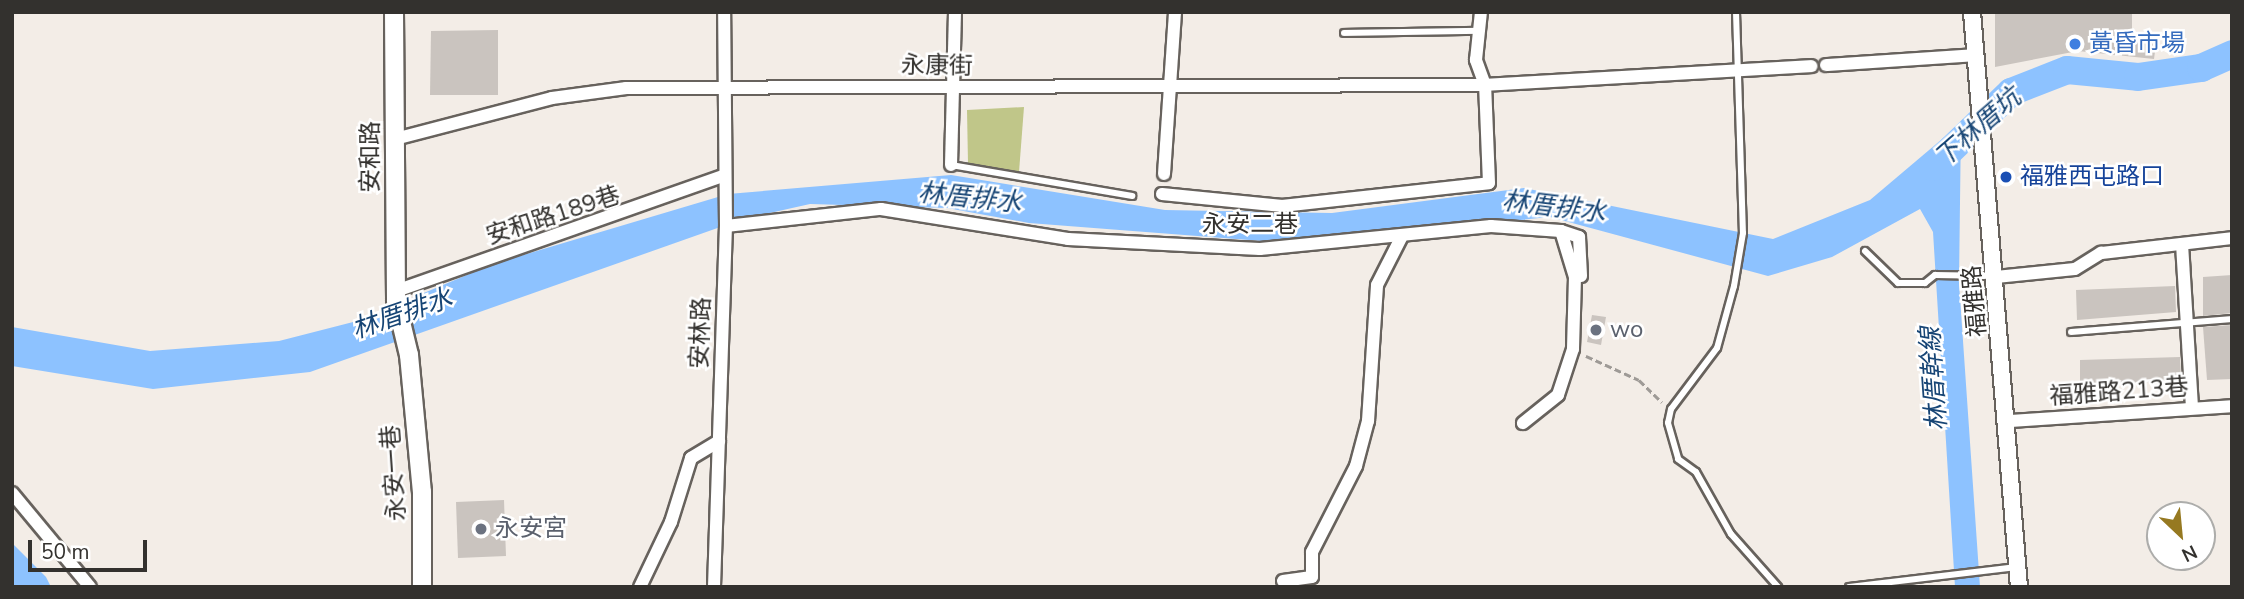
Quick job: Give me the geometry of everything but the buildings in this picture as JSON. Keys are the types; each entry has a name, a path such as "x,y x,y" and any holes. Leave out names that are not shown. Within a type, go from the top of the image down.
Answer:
{"main road":[{"name":"安和路","path":"394,12 396,296 408,355"},
{"name":"永安一巷","path":"408,355 422,492 422,587"}],"street":[{"path":"722,178 724,12"},
{"path":"951,165 955,12"},
{"path":"1164,174 1175,12"},
{"path":"1162,194 1282,206 1489,183 1485,85 1476,60 1481,12"},
{"name":"福雅路","path":"1972,12 2020,587"},
{"path":"1826,65 1975,55"},
{"name":"永康街","path":"395,138 552,98 724,85 953,88 1485,85 1811,66"},
{"name":"安林路","path":"714,587 726,226 722,178"},
{"name":"安和路189巷","path":"396,296 722,178"},
{"name":"永安二巷","path":"726,226 881,209 1068,239 1246,249 1491,226 1561,230"},
{"path":"1561,230 1578,237 1581,245 1580,332"},
{"path":"1523,423 1558,395 1569,368 1575,277 1561,230"},
{"path":"1283,582 1312,577 1311,552 1356,466 1368,421 1377,285 1402,236"},
{"path":"1996,276 2075,269 2101,253 2232,238"},
{"path":"2182,244 2192,408"},
{"name":"福雅路213巷","path":"2008,421 2232,406"},
{"path":"639,587 671,522 691,458 719,442"},
{"path":"12,493 90,587"}],"lane":[{"path":"1736,12 1741,70 1743,233 1734,286 1717,348 1671,409 1678,459 1696,472 1731,534 1778,587"},
{"path":"1343,33 1479,31"},
{"path":"951,165 1132,196"},
{"path":"1865,251 1898,283 1926,283 1935,275 1996,276"},
{"path":"2071,332 2232,319"},
{"path":"1849,587 1956,571 2018,566"}],"path":[{"path":"1580,332 1580,352 1639,380 1671,409"}],"green space":[{"path":"1024,107 1019,172 968,163 967,110"}],"water":[{"name":"林厝排水","path":"1961,123 1959,283 1980,587 1955,587 1933,232 1920,209 1832,257 1768,276 1550,217 1288,243 1029,223 947,208 810,204 743,219 310,372 153,389 12,366 12,327 150,351 279,341 357,321 493,264 728,194 951,175 1165,210 1332,213 1524,188 1773,239 1870,200"},
{"path":"12,543 46,577 51,587 12,587"}],"waterway":[{"name":"下林厝坑","path":"1933,167 2011,92 2067,70 2138,77 2201,68 2232,54"}],"place":[{"name":"黃昏市場","path":"2075,44"},
{"name":"福雅西屯路口","path":"2006,177"},
{"name":"wo","path":"1596,330"},
{"name":"永安宮","path":"481,529"}],"water label":[{"name":"林厝幹線","path":"1934,379"}]}
